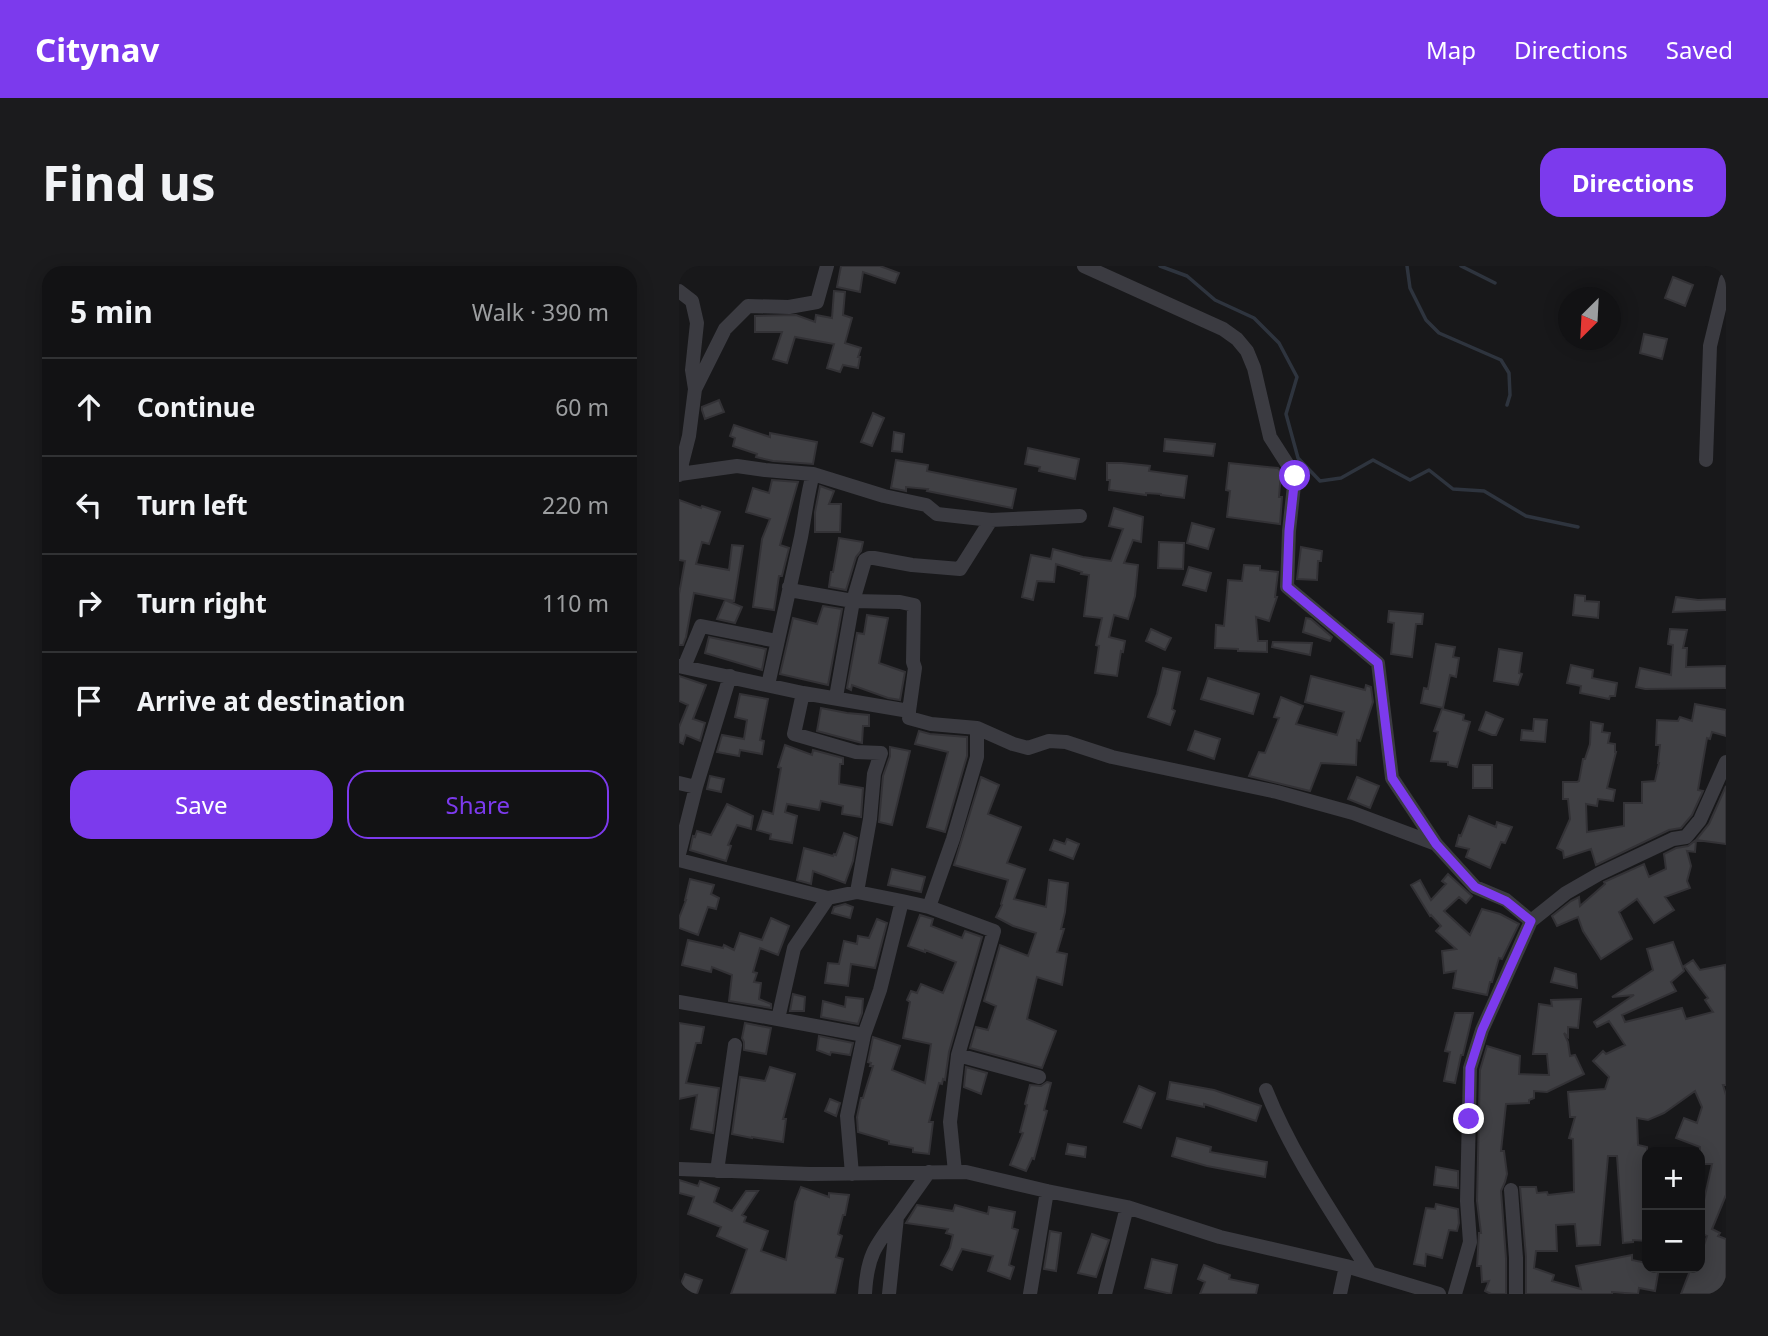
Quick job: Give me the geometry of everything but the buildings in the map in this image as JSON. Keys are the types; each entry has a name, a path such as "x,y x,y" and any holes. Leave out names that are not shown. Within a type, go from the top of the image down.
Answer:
{"street":[{"path":"827,266 817,302 789,307 748,306 725,329 695,389 684,431 679,475 737,466 813,474 884,496 926,505 937,514 991,520 1080,516"},
{"path":"1084,266 1223,330 1237,339 1247,351 1254,368 1270,437 1295,476 1287,587 1378,663 1392,778 1436,844 1475,887 1506,901 1531,921"},
{"path":"1706,460 1710,346 1726,280"},
{"path":"679,291 692,301 697,323 692,370 695,389"},
{"path":"768,685 813,474"},
{"path":"836,697 853,601 865,561 869,558 960,569 991,520"},
{"path":"789,587 795,591 853,601 914,605 915,668 909,718 931,724 977,728 1028,748 1049,741 1066,742 1112,757 1277,792 1353,813 1436,844"},
{"path":"777,641 701,626 682,666 803,693 909,710"},
{"path":"679,854 696,787 730,676"},
{"path":"803,693 794,734 856,752 881,753 874,774 870,819 857,892"},
{"path":"929,907 953,839 977,757 977,728"},
{"path":"1455,1294 1470,1242 1467,1201 1470,1068 1482,1030 1531,921 1566,893 1599,874 1673,839 1686,837 1700,820 1726,762"},
{"path":"679,783 696,787"},
{"path":"679,860 828,898 857,892 929,907 994,931 958,1055 950,1122 955,1172"},
{"path":"778,1019 794,948 828,898"},
{"path":"852,1174 847,1116 864,1035 880,990 902,901"},
{"path":"679,1002 864,1035"},
{"path":"717,1171 735,1045"},
{"path":"958,1055 1039,1077"},
{"path":"1266,1090 1279,1121 1310,1177 1370,1273"},
{"path":"679,1169 810,1174 965,1172 1127,1207 1220,1237 1346,1266 1439,1294"},
{"path":"865,1294 866,1277 875,1246 929,1172"},
{"path":"1511,1190 1516,1294"},
{"path":"1030,1294 1048,1191"},
{"path":"1105,1294 1127,1207"},
{"path":"889,1294 897,1217"},
{"path":"1340,1294 1346,1266"}],"waterway":[{"path":"1160,266 1187,276 1215,300 1254,318 1279,343 1297,377 1286,414 1298,458 1320,481 1341,478 1373,460 1410,480 1429,470 1453,489 1484,491 1526,516 1578,527"},
{"path":"1407,266 1410,288 1426,320 1439,333 1501,360 1509,373 1510,395 1507,405"},
{"path":"1461,266 1495,283"}],"route":[{"path":"1295,476 1287,587 1378,663 1392,778 1436,844 1475,887 1506,901 1531,921 1482,1030 1470,1068 1469,1119"}]}
